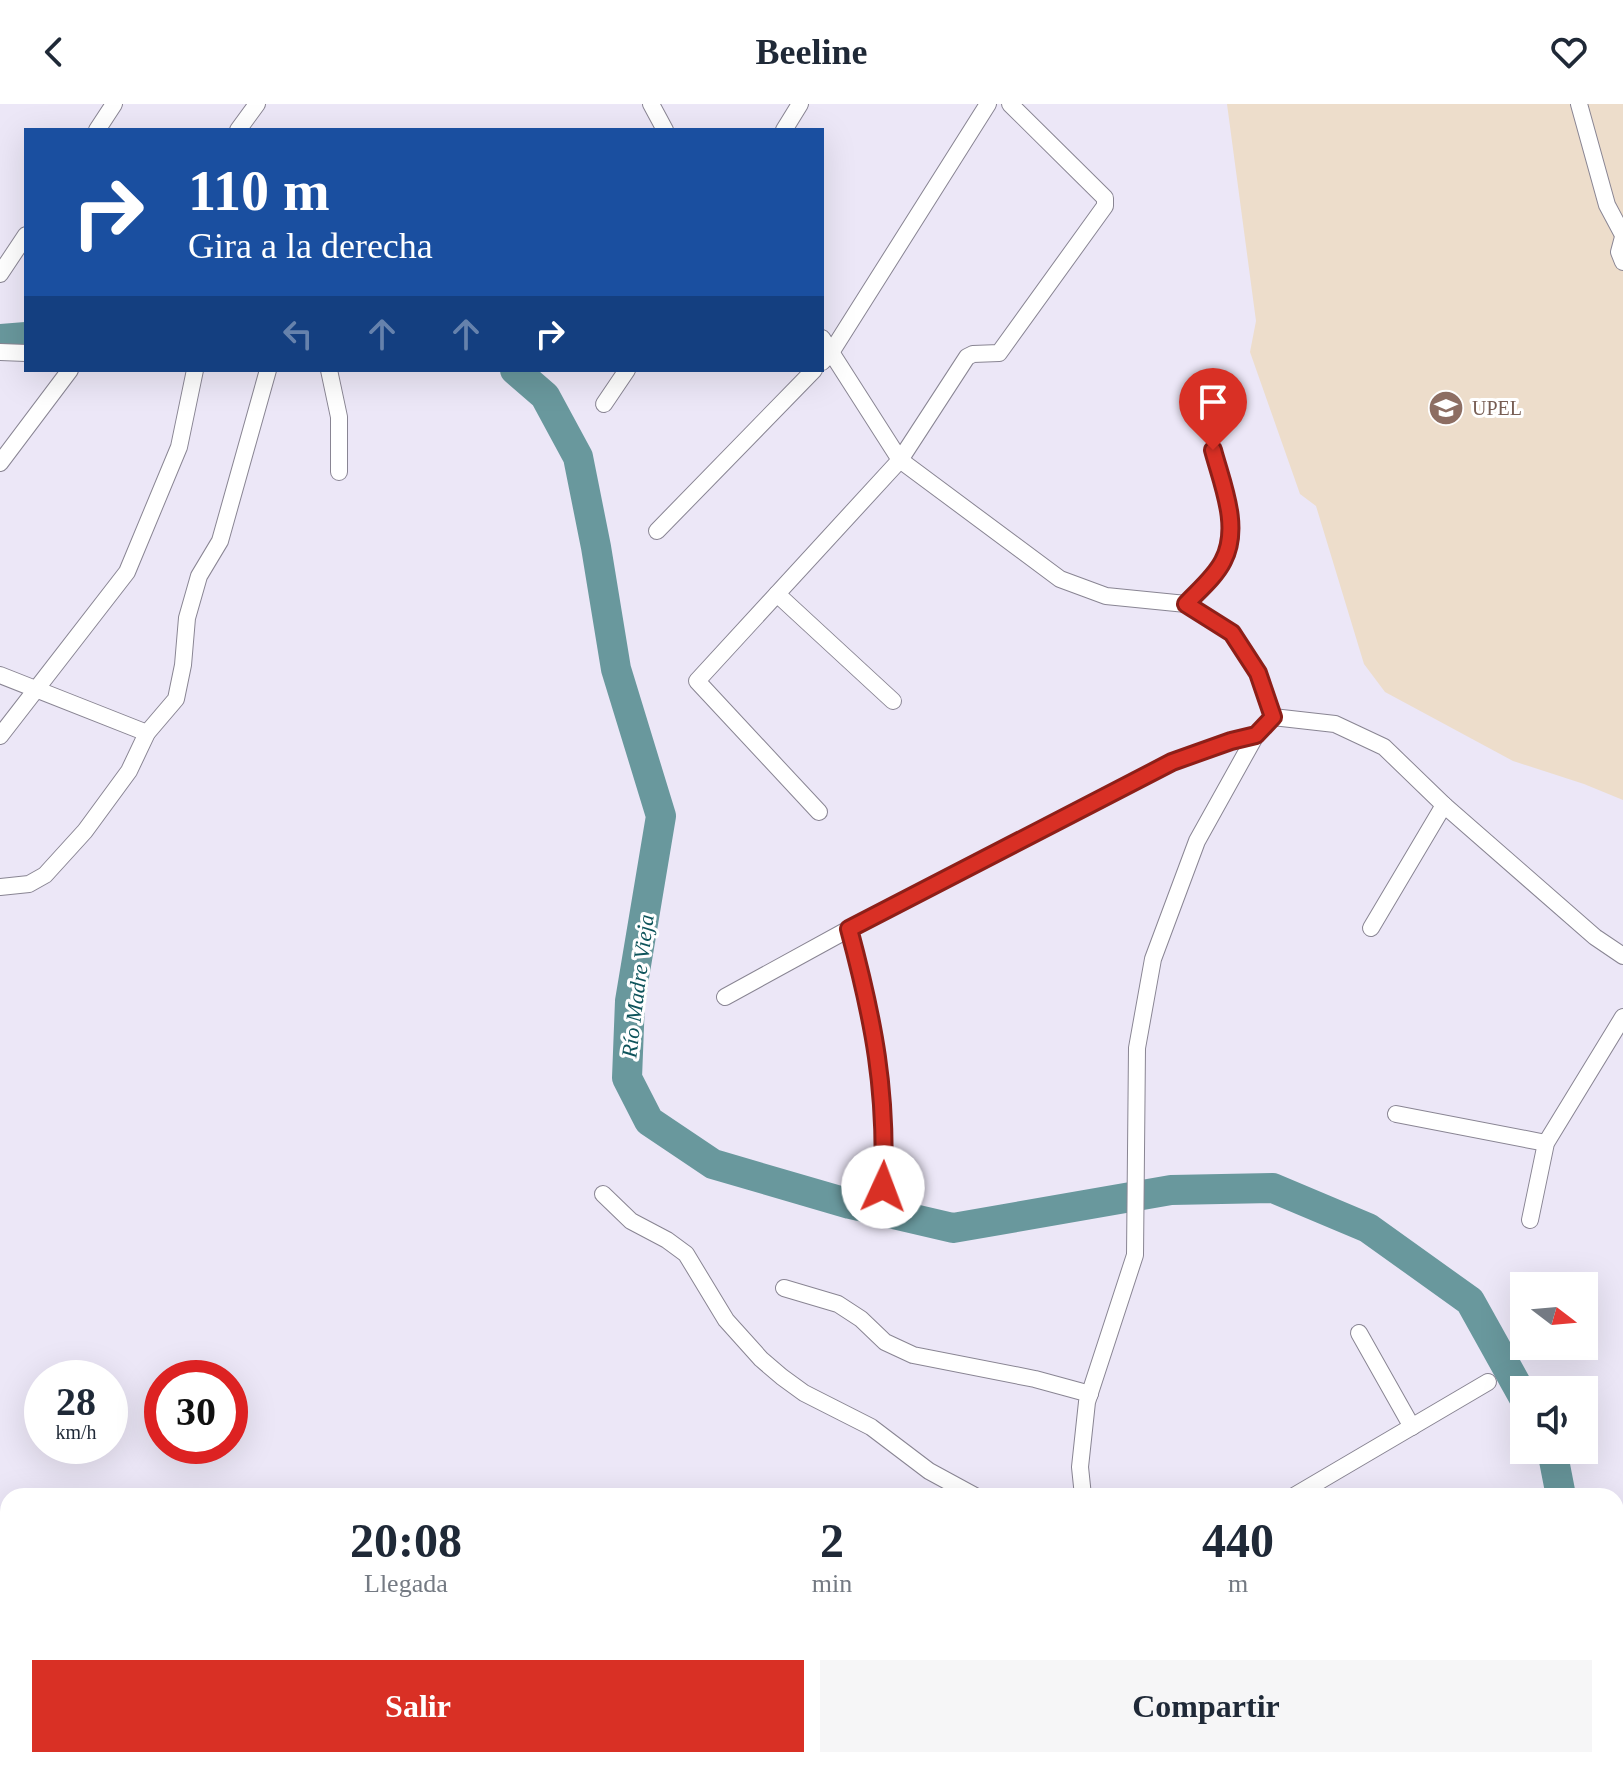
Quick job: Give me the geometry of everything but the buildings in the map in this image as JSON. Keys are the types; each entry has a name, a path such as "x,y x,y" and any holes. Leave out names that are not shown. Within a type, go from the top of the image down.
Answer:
{"street":[{"path":"98,128 114,104"},
{"path":"239,128 257,104"},
{"path":"651,104 664,128"},
{"path":"785,128 800,104"},
{"path":"988,104 825,351 900,460 1060,579 1106,596 1186,604 1232,633 1258,673 1273,717"},
{"path":"819,812 697,681 900,460 967,357 999,353 1105,206 1105,198 1010,104"},
{"path":"1579,104 1607,205 1623,236 1619,252 1623,262"},
{"path":"0,274 24,238"},
{"path":"0,352 24,353"},
{"path":"0,463 68,372"},
{"path":"0,736 127,572 179,447 195,372"},
{"path":"0,887 29,884 45,875 85,831 129,771 147,733 176,699 187,618 199,576 220,541 267,372"},
{"path":"329,372 339,417 339,472"},
{"path":"604,404 626,372"},
{"path":"657,531 812,372"},
{"path":"1186,604 1222,563 1230,538 1228,510 1213,450"},
{"path":"777,594 893,701"},
{"path":"0,675 147,733"},
{"path":"1082,1488 1082,1434 1090,1394 1135,1255 1137,1048 1153,959 1197,841 1256,735 1273,717"},
{"path":"1273,717 1335,724 1384,747 1444,805 1595,937 1623,956"},
{"path":"725,997 849,929 1172,762 1256,735"},
{"path":"1371,928 1444,805"},
{"path":"849,929 869,1002 879,1055 884,1117 883,1187"},
{"path":"1530,1220 1546,1143 1623,1017"},
{"path":"1396,1114 1546,1143"},
{"path":"603,1194 631,1221 686,1254 726,1320 782,1377 804,1393 871,1427 929,1471 960,1488"},
{"path":"784,1288 838,1304 861,1319 885,1342 913,1355 1035,1379 1090,1394"},
{"path":"1359,1333 1412,1427"},
{"path":"1308,1488 1488,1382"}],"shaded area":[{"name":"UPEL","path":"1227,104 1623,104 1623,800 1513,761 1385,692 1364,664 1316,506 1300,494 1250,352 1256,321"}],"waterway":[{"name":"Río Madre Vieja","path":"0,339 24,337"},
{"name":"Río Madre Vieja","path":"517,372 545,396 578,457 616,669 661,816 630,1001 627,1078 649,1121 713,1164 850,1204 953,1228 1171,1190 1273,1188 1368,1228 1470,1301 1512,1376"},
{"name":"Río Madre Vieja","path":"1555,1464 1559,1488"}],"place":[{"name":"UPEL","path":"1446,408"}],"route":[{"path":"883,1187 884,1117 879,1055 869,1002 849,929 1172,762 1256,735 1273,717 1258,673 1232,633 1186,604 1222,563 1230,538 1228,510 1213,450"}]}
